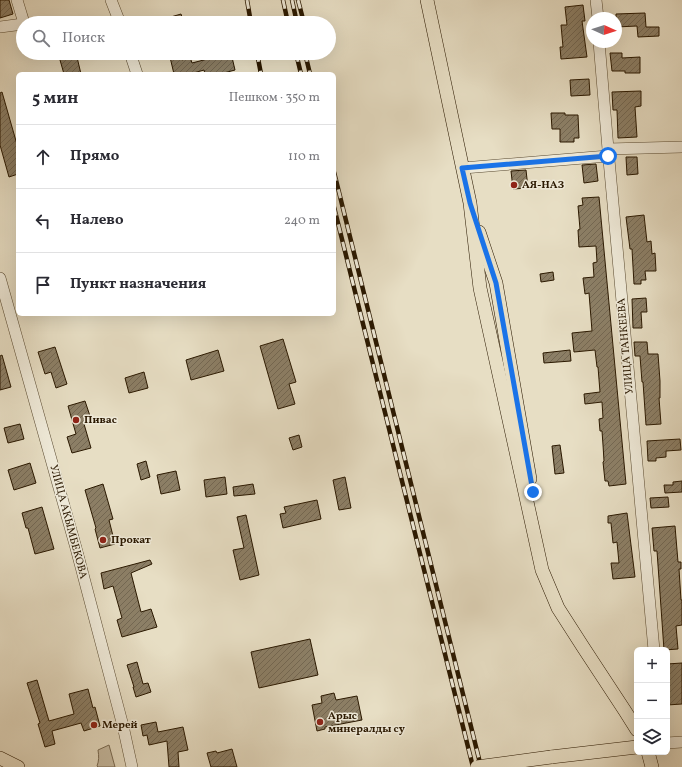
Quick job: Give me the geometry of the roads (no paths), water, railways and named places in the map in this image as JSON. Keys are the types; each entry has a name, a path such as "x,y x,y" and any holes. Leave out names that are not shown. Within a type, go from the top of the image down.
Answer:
{"main road":[{"path":"427,0 470,203 496,283 533,492 534,532"},
{"path":"470,203 480,288 542,570 558,608 634,725"},
{"path":"480,288 484,281 490,280 496,283"},
{"path":"477,767 634,747"},
{"path":"649,755 652,767"},
{"path":"0,758 18,767"}],"street":[{"path":"17,0 22,16"},
{"path":"111,0 117,16"},
{"path":"596,0 597,12"},
{"path":"0,27 16,24"},
{"name":"УЛИЦА ТАНКЕЕВА","path":"599,48 654,647"},
{"path":"132,60 135,72"},
{"path":"462,168 608,152 682,147"},
{"name":"УЛИЦА АКЫМБЕКОВА","path":"1,283 76,548 123,726 132,766"},
{"path":"670,743 682,742"}],"railway":[{"path":"247,0 250,16"},
{"path":"283,0 286,16"},
{"path":"292,0 295,16"},
{"path":"298,0 302,16"},
{"path":"258,60 261,72"},
{"path":"298,60 301,72"},
{"path":"307,60 310,72"},
{"path":"336,180 481,767"},
{"path":"336,215 473,767"}],"place":[{"name":"АЯ-НАЗ","path":"514,185"},
{"name":"Пивас","path":"76,420"},
{"name":"Прокат","path":"103,540"},
{"name":"Арыс минералды су","path":"320,722"},
{"name":"Мерей","path":"94,725"}]}
